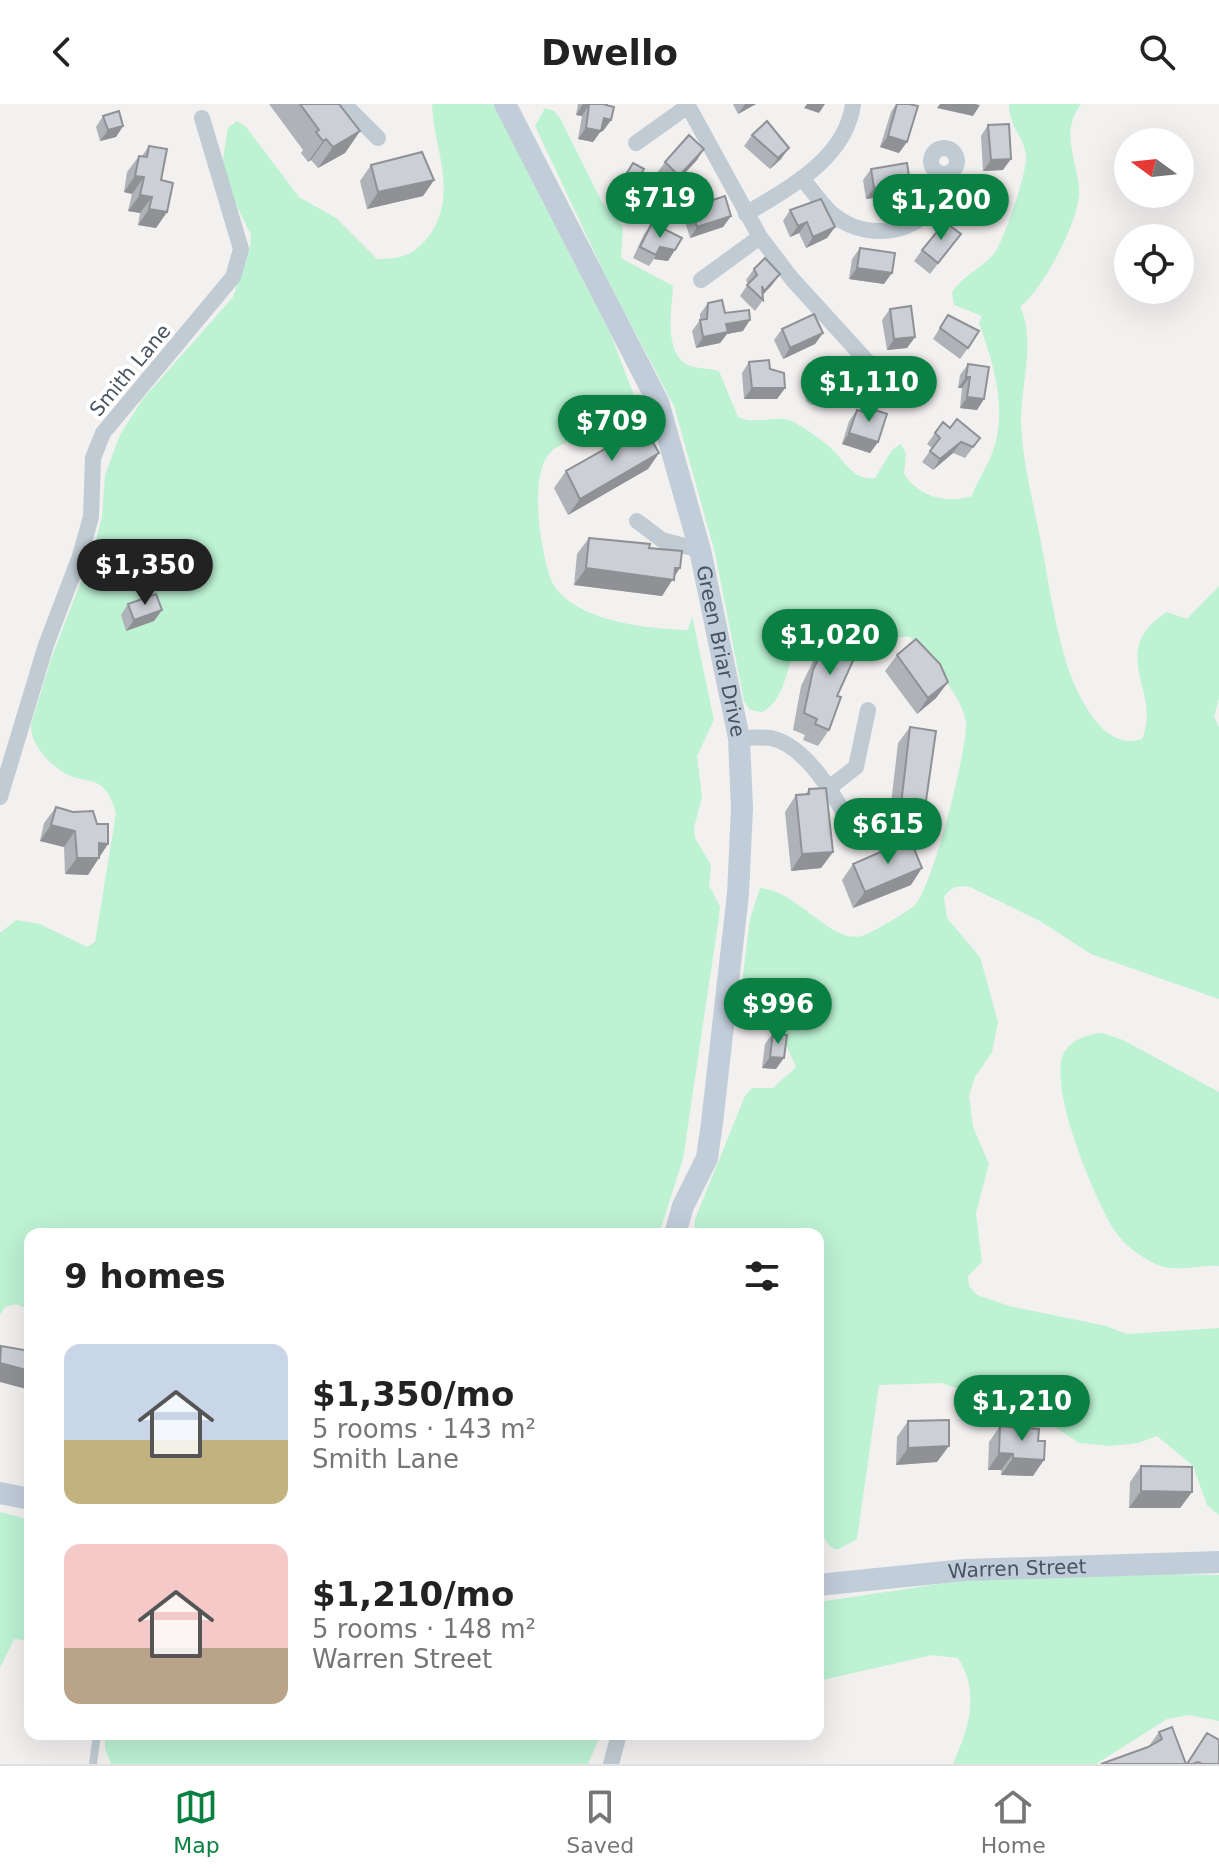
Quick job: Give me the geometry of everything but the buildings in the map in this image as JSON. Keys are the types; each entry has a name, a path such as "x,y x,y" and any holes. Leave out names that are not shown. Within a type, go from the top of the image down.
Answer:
{"street":[{"path":"344,104 378,138"},
{"name":"Green Briar Drive","path":"505,104 658,402 700,550 739,738 742,808 738,894 712,1123 707,1158 683,1206 677,1228"},
{"path":"746,214 802,178 843,137 853,104"},
{"path":"636,143 688,105 760,237 896,393"},
{"name":"Smith Lane","path":"0,797 46,645 80,556 91,517 93,458 103,433 233,277 241,249 202,118"},
{"path":"802,178 831,213 851,225 892,232 912,226 938,203 945,175"},
{"path":"701,280 760,237"},
{"path":"813,397 869,365"},
{"path":"637,521 662,540 700,550"},
{"path":"829,788 856,767 868,710"},
{"path":"739,738 773,738 802,757 829,788 856,834"},
{"path":"0,1493 24,1498"},
{"name":"Warren Street","path":"824,1584 965,1570 1219,1562"},
{"path":"611,1764 617,1740"}],"lane":[{"path":"93,1764 96,1740"}],"green space":[{"path":"432,104 493,104 611,335 649,435 626,433 583,437 558,446 550,453 543,464 538,497 544,556 553,584 562,596 575,605 615,621 688,630 692,616 714,720 697,756 702,797 694,828 695,838 711,865 709,885 720,907 719,917 683,1159 661,1228 24,1228 24,1307 16,1304 5,1307 0,1315 0,933 16,920 40,924 87,947 95,942 116,813 108,794 100,785 68,775 49,760 34,740 31,725 51,659 94,548 102,517 105,475 120,435 142,400 233,297 250,247 251,235 224,180 222,165 228,128 237,121 246,127 299,197 336,218 377,259 394,258 414,251 431,233 439,217 444,186"},
{"path":"1009,104 1081,104 1071,125 1070,135 1079,187 1075,215 1049,269 1020,307 1027,335 1021,427 1061,642 1079,694 1103,729 1121,740 1142,739 1147,722 1137,657 1140,642 1149,627 1167,612 1187,619 1219,586 1219,698 1214,717 1219,727 1219,999 1091,954 1040,921 970,887 955,888 944,897 947,918 980,957 998,1022 992,1052 975,1077 969,1096 973,1127 989,1164 976,1213 982,1262 968,1276 969,1286 977,1295 1009,1306 1106,1326 1127,1334 1219,1328 1219,1515 1207,1505 1193,1466 1157,1436 1138,1443 1110,1446 1079,1443 1030,1411 941,1383 879,1385 857,1539 837,1550 829,1546 824,1537 824,1228 694,1228 695,1219 745,1096 752,1088 773,1088 796,1067 777,1025 752,1003 742,983 750,919 760,888 788,898 826,925 850,936 862,936 915,905 931,872 948,817 965,738 964,713 952,690 910,637 874,641 832,630 811,634 801,642 773,704 762,712 750,710 744,701 715,553 674,406 608,281 535,126 545,108 554,111 560,118 602,202 623,227 621,258 673,286 672,340 680,359 688,365 719,371 738,417 794,422 826,444 852,471 868,478 875,478 892,450 901,444 906,454 904,474 910,482 934,497 953,499 972,496 991,456 999,423 994,372 979,323 982,316 954,305 952,292 993,255 1003,237 1026,164 1023,143 1012,121"},
{"path":"1102,1033 1123,1040 1219,1092 1219,1266 1165,1267 1140,1255 1115,1231 1096,1195 1067,1114 1061,1067 1065,1051 1072,1043"},
{"path":"0,1512 24,1518 24,1640 14,1639 0,1668"},
{"path":"1219,1575 1219,1721 1189,1715 1167,1719 1096,1764 953,1764 970,1711 969,1685 958,1658 932,1655 824,1680 824,1601 966,1580"},
{"path":"105,1740 598,1740 588,1764 111,1764"}]}
